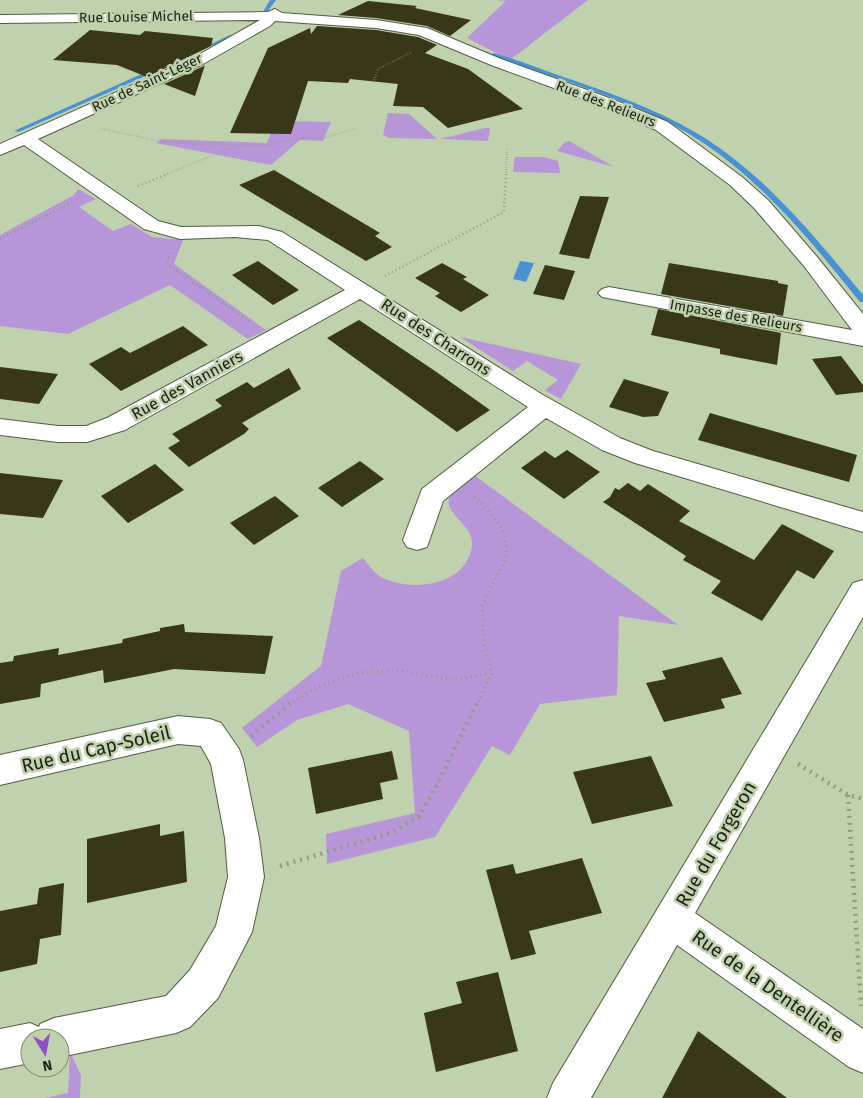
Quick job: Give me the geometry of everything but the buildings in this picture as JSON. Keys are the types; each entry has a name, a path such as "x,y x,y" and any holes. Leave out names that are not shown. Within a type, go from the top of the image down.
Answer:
{"street":[{"name":"Rue de Saint-Léger","path":"0,150 198,61 265,23 272,17 283,0"},
{"name":"Rue Louise Michel","path":"0,19 251,15 272,17"},
{"name":"Rue des Relieurs","path":"272,17 403,27 422,31 548,82 606,102 662,126 736,181 761,204 795,242 863,329"},
{"name":"Rue des Charrons","path":"24,138 151,225 180,233 235,231 259,232 275,236 544,406 611,444 644,456 863,522"},
{"name":"Rue des Vanniers","path":"0,428 58,434 87,434 116,424 361,290"},
{"name":"Impasse des Relieurs","path":"609,294 863,339"},
{"path":"417,540 431,496 544,406"},
{"name":"Rue du Forgeron","path":"568,1098 863,591"},
{"name":"Rue du Cap-Soleil","path":"0,770 178,730 210,733 227,760 242,838 246,877 233,932 204,984 176,1013 70,1035"},
{"name":"Rue de la Dentellière","path":"672,919 863,1053"},
{"path":"0,1049 20,1045"}],"path":[{"path":"374,80 378,69 440,38"},
{"path":"62,122 165,142 238,145 267,145 298,138 324,138 356,128"},
{"path":"0,239 104,193 238,145"},
{"path":"361,290 504,212 507,148"},
{"path":"180,233 166,263 261,330 274,337"},
{"path":"246,877 393,832 419,816 436,787 492,673 484,642 482,606 506,558 506,544 502,528 480,501 451,480"},
{"path":"227,760 268,719 293,700 352,674 380,670 400,670 454,680 492,673"},
{"path":"772,747 848,795 863,799"},
{"path":"848,795 861,1016"}],"shaded area":[{"path":"495,0 588,0 510,60 467,38 506,1"},
{"path":"388,113 409,114 437,139 389,138 383,135"},
{"path":"275,121 331,122 323,141 300,140 271,165 156,143 162,139 267,143"},
{"path":"490,128 488,141 440,139"},
{"path":"569,141 614,167 557,151 565,142"},
{"path":"515,157 544,157 558,161 560,173 513,172"},
{"path":"78,189 96,199 79,207 113,231 131,224 152,237 183,240 174,264 266,330 248,339 170,285 68,334 0,326 0,235 74,195"},
{"path":"460,337 581,364 561,399 545,390 558,380 527,361 513,371"},
{"path":"474,475 678,625 619,616 617,695 540,704 510,755 492,746 435,837 327,864 326,834 415,813 409,731 348,704 297,720 257,747 242,728 321,666 341,571 363,558 381,577 407,585 422,585 449,577 460,570 468,559 472,545 471,538 465,526 451,510 449,499 456,488"},
{"path":"70,1052 81,1075 80,1098 46,1098 68,1093"}],"water":[{"path":"520,261 534,263 526,282 513,279"}],"waterway":[{"path":"265,11 273,0"},
{"path":"212,45 232,36"},
{"path":"494,55 634,105 679,126 706,142 756,181 780,204 823,251 863,300"},
{"path":"17,131 155,70"}]}
